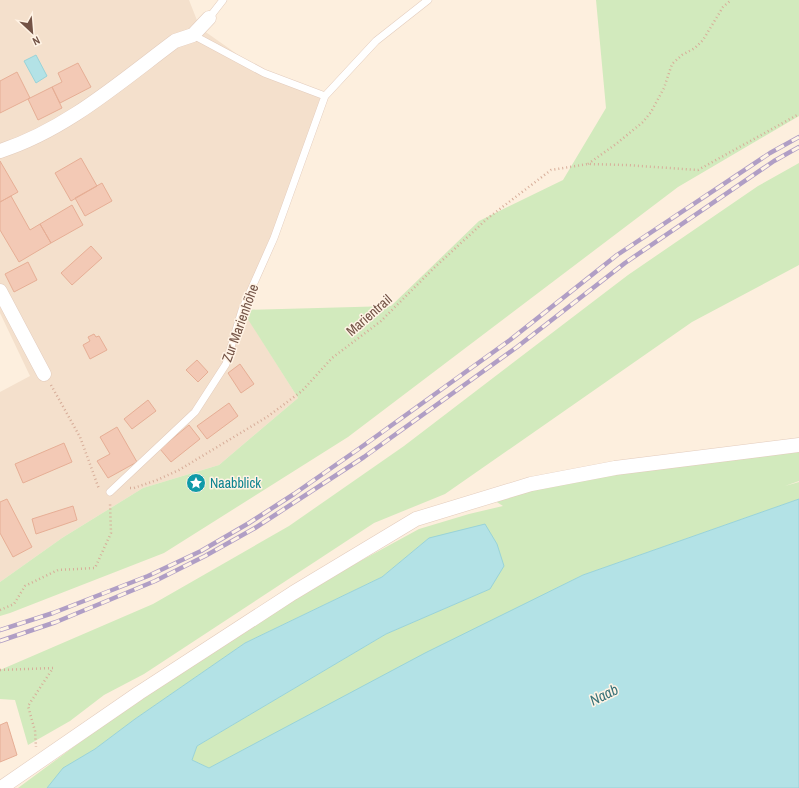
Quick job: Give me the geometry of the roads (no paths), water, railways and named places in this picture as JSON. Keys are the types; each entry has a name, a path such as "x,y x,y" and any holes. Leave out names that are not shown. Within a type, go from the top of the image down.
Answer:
{"street":[{"path":"0,151 18,145 72,117 175,41 193,35 209,18"},
{"path":"0,291 44,374"},
{"path":"1,788 139,693 286,597 416,518 531,484 616,468 799,445"}],"lane":[{"path":"209,18 223,0"},
{"name":"Zur Marienhöhe","path":"113,490 195,412 226,364 242,310 274,238 325,96 376,41 428,0"},
{"path":"193,35 264,73 325,96"}],"water":[{"path":"36,55 47,76 36,83 24,61"},
{"name":"Naab","path":"799,499 799,788 47,788 63,768 95,749 135,719 245,643 382,577 429,538 485,524 497,544 504,566 490,589 386,634 197,746 192,760 209,768 425,653 583,575"}],"railway":[{"path":"0,630 53,613 148,576 201,551 249,523 360,448 510,340 617,255 770,153 799,137"},
{"path":"0,641 56,622 155,581 205,556 255,528 364,457 517,347 625,263 774,161 799,147"}],"place":[{"name":"Naabblick","path":"196,483"}]}
